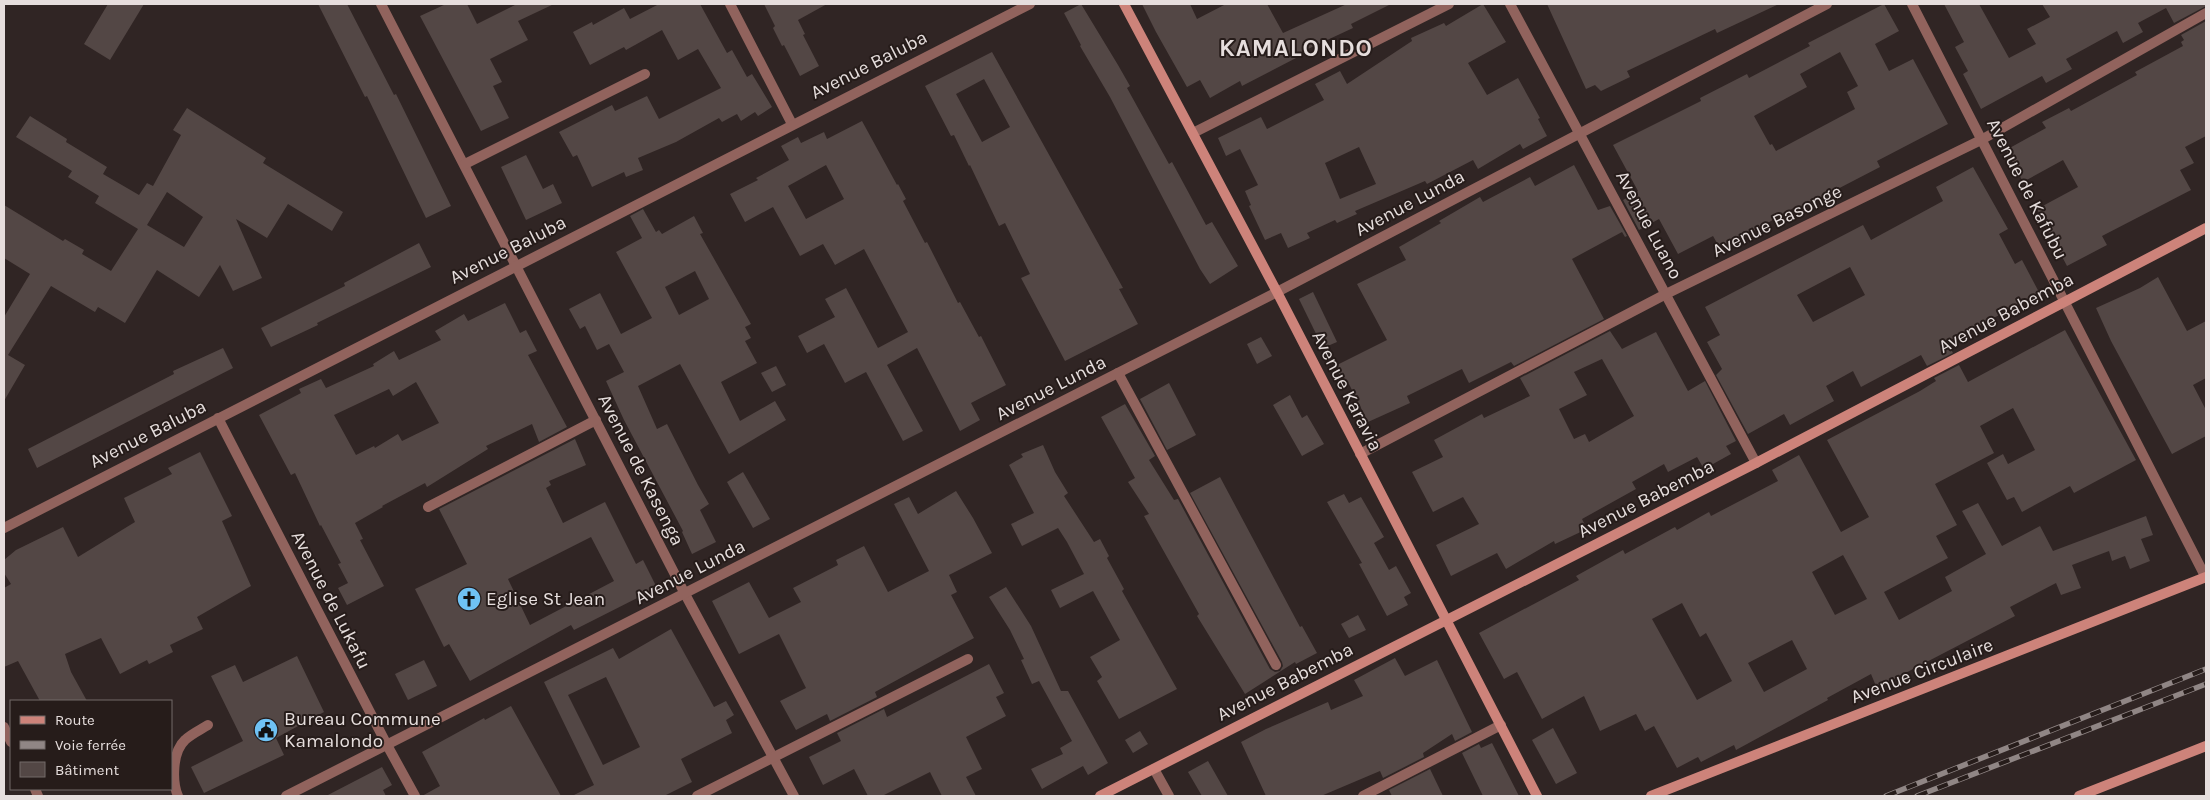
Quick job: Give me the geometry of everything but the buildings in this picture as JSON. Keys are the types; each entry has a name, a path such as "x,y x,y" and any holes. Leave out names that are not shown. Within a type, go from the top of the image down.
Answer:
{"street":[{"name":"Avenue de Kasenga","path":"381,4 685,594 794,796"},
{"path":"730,4 792,124"},
{"name":"Avenue Baluba","path":"4,528 1030,4"},
{"name":"Avenue Karavia","path":"1124,4 1277,292 1537,796"},
{"path":"1193,133 1448,4"},
{"name":"Avenue Luano","path":"1510,4 1581,133 1756,463"},
{"name":"Avenue Lunda","path":"286,796 1277,292 1827,4"},
{"name":"Avenue de Kafubu","path":"1912,4 2206,578"},
{"name":"Avenue Basonge","path":"1360,454 1666,294 1981,140 2206,13"},
{"path":"465,164 645,74"},
{"name":"Avenue Babemba","path":"1100,796 1756,463 2206,228"},
{"path":"1118,373 1276,665"},
{"name":"Avenue de Lukafu","path":"218,418 415,796"},
{"path":"428,508 596,420"},
{"name":"Avenue Circulaire","path":"1651,796 2206,578"},
{"path":"697,796 968,658"},
{"path":"178,796 175,790 174,771 183,741 208,725"},
{"path":"1363,796 1501,725"},
{"path":"4,726 10,740"},
{"path":"2079,796 2206,746"},
{"path":"1154,769 1169,796"}],"railway":[{"path":"1886,796 2206,669"},
{"path":"1917,796 2206,684"}],"place":[{"name":"Eglise St Jean","path":"469,599"},
{"name":"Bureau Commune Kamalondo","path":"266,730"}],"district":[{"name":"KAMALONDO","path":"1296,48"}]}
